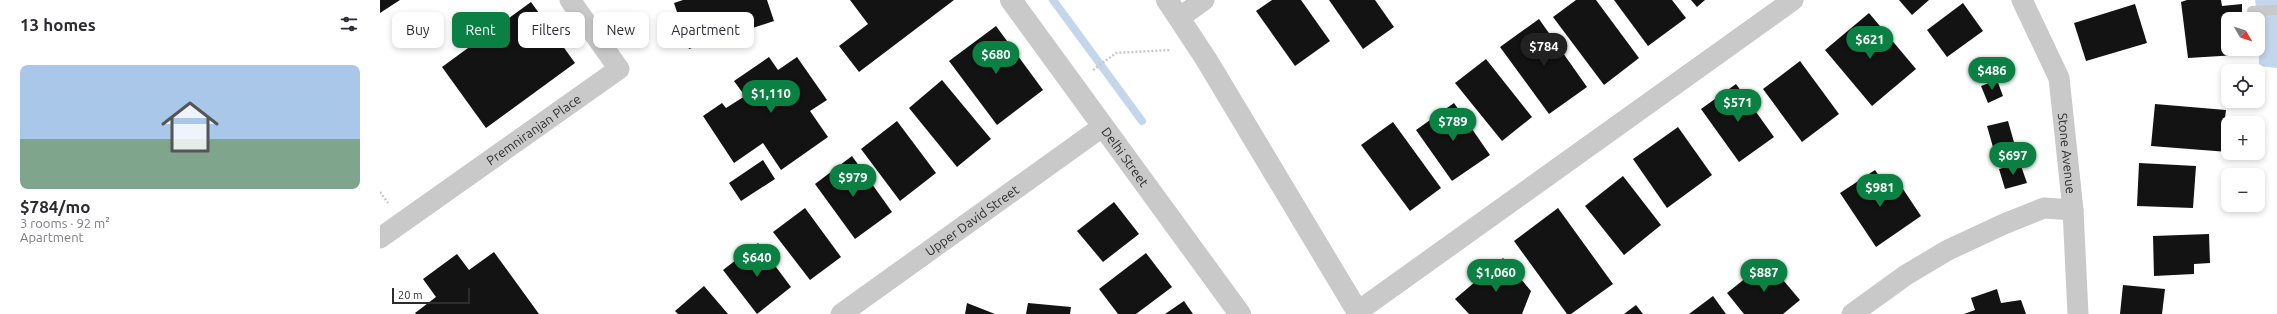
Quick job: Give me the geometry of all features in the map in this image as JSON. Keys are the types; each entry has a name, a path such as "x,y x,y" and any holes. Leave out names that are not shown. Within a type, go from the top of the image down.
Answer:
{"street":[{"name":"Premniranjan Place","path":"380,238 619,69 570,0"},
{"name":"Delhi Street","path":"1011,0 1102,127 1240,314"},
{"path":"1204,0 1173,9 1191,36 1358,313 1793,0"},
{"name":"Stone Avenue","path":"2022,0 2059,78 2073,210 2078,314"},
{"name":"Upper David Street","path":"841,314 1102,127"},
{"path":"1852,314 1906,275 1948,250 1997,227 2044,208 2073,210"}],"lane":[{"path":"2252,11 2277,10"}],"path":[{"path":"1072,84 1116,53 1169,51 1191,36"}],"water":[{"path":"2255,0 2277,0 2277,68 2265,67 2265,64 2259,64 2259,56 2265,56 2265,12 2257,12"}],"building":[{"path":"380,0 400,0 380,13"},
{"path":"683,0 767,0 774,21 754,28 754,12 677,12 674,3"},
{"path":"850,0 954,0 859,72 839,46 868,24"},
{"path":"1272,0 1301,0 1330,41 1295,66 1256,11"},
{"path":"1329,0 1375,0 1394,27 1363,49"},
{"path":"1576,0 1596,0 1639,58 1604,85 1553,17"},
{"path":"1614,0 1672,0 1686,18 1648,46"},
{"path":"1691,0 1705,0 1697,7"},
{"path":"1899,0 1929,0 1912,15"},
{"path":"2187,0 2221,0 2222,6 2242,4 2242,12 2221,12 2221,56 2188,58 2181,2"},
{"path":"531,2 538,12 518,12 518,48 564,48 575,63 486,128 442,67 468,48 510,48 510,17"},
{"path":"1963,3 1983,31 1947,57 1927,30"},
{"path":"2135,4 2147,43 2086,61 2074,23"},
{"path":"1869,13 1916,69 1872,106 1825,50"},
{"path":"1539,19 1587,87 1549,114 1500,47"},
{"path":"996,26 1043,90 997,125 949,61"},
{"path":"769,57 778,70 797,57 827,100 810,111 828,137 781,170 763,143 734,163 703,116 722,103 726,108 745,96 734,81"},
{"path":"1486,59 1532,117 1502,141 1455,83"},
{"path":"1800,61 1839,114 1802,142 1763,89"},
{"path":"942,80 991,139 957,167 909,108"},
{"path":"1997,80 2003,96 1988,103 1981,86"},
{"path":"1736,84 1774,137 1739,162 1701,109"},
{"path":"1454,103 1490,155 1452,181 1416,130"},
{"path":"2155,104 2226,110 2225,116 2221,116 2221,151 2151,146"},
{"path":"897,121 936,173 900,201 861,149"},
{"path":"2008,121 2019,160 1998,165 1987,126"},
{"path":"1393,122 1441,188 1410,211 1361,145"},
{"path":"1678,127 1712,175 1667,208 1633,159"},
{"path":"852,156 892,212 855,239 815,184"},
{"path":"763,160 775,179 741,201 729,183"},
{"path":"2020,163 2027,183 2005,189 1999,169"},
{"path":"2139,163 2196,166 2193,208 2137,206"},
{"path":"1875,170 1893,196 1903,189 1921,216 1876,247 1840,193"},
{"path":"1623,176 1661,225 1624,255 1585,206"},
{"path":"1114,202 1139,234 1103,262 1077,231"},
{"path":"805,208 841,257 810,280 773,232"},
{"path":"1558,208 1613,284 1571,314 1567,314 1514,241"},
{"path":"2209,234 2210,263 2194,264 2194,274 2154,276 2153,236"},
{"path":"758,243 791,287 757,314 723,270"},
{"path":"494,252 539,314 415,313 436,297 423,279 457,254 469,270"},
{"path":"1146,253 1172,287 1136,314 1118,314 1099,289"},
{"path":"1503,258 1531,291 1522,314 1469,314 1455,299"},
{"path":"1767,261 1800,300 1783,314 1744,314 1727,293"},
{"path":"2123,285 2165,289 2162,314 2120,314"},
{"path":"704,286 728,314 678,314 675,311"},
{"path":"1997,289 2001,303 2021,300 2026,314 1964,314 1975,310 1971,298"},
{"path":"1713,296 1726,314 1689,314"},
{"path":"1184,301 1193,314 1165,314"},
{"path":"967,303 995,314 965,314"},
{"path":"1028,303 1071,307 1070,314 1026,314"},
{"path":"1636,305 1643,314 1624,314"}],"waterway":[{"path":"1053,0 1142,121"}]}
